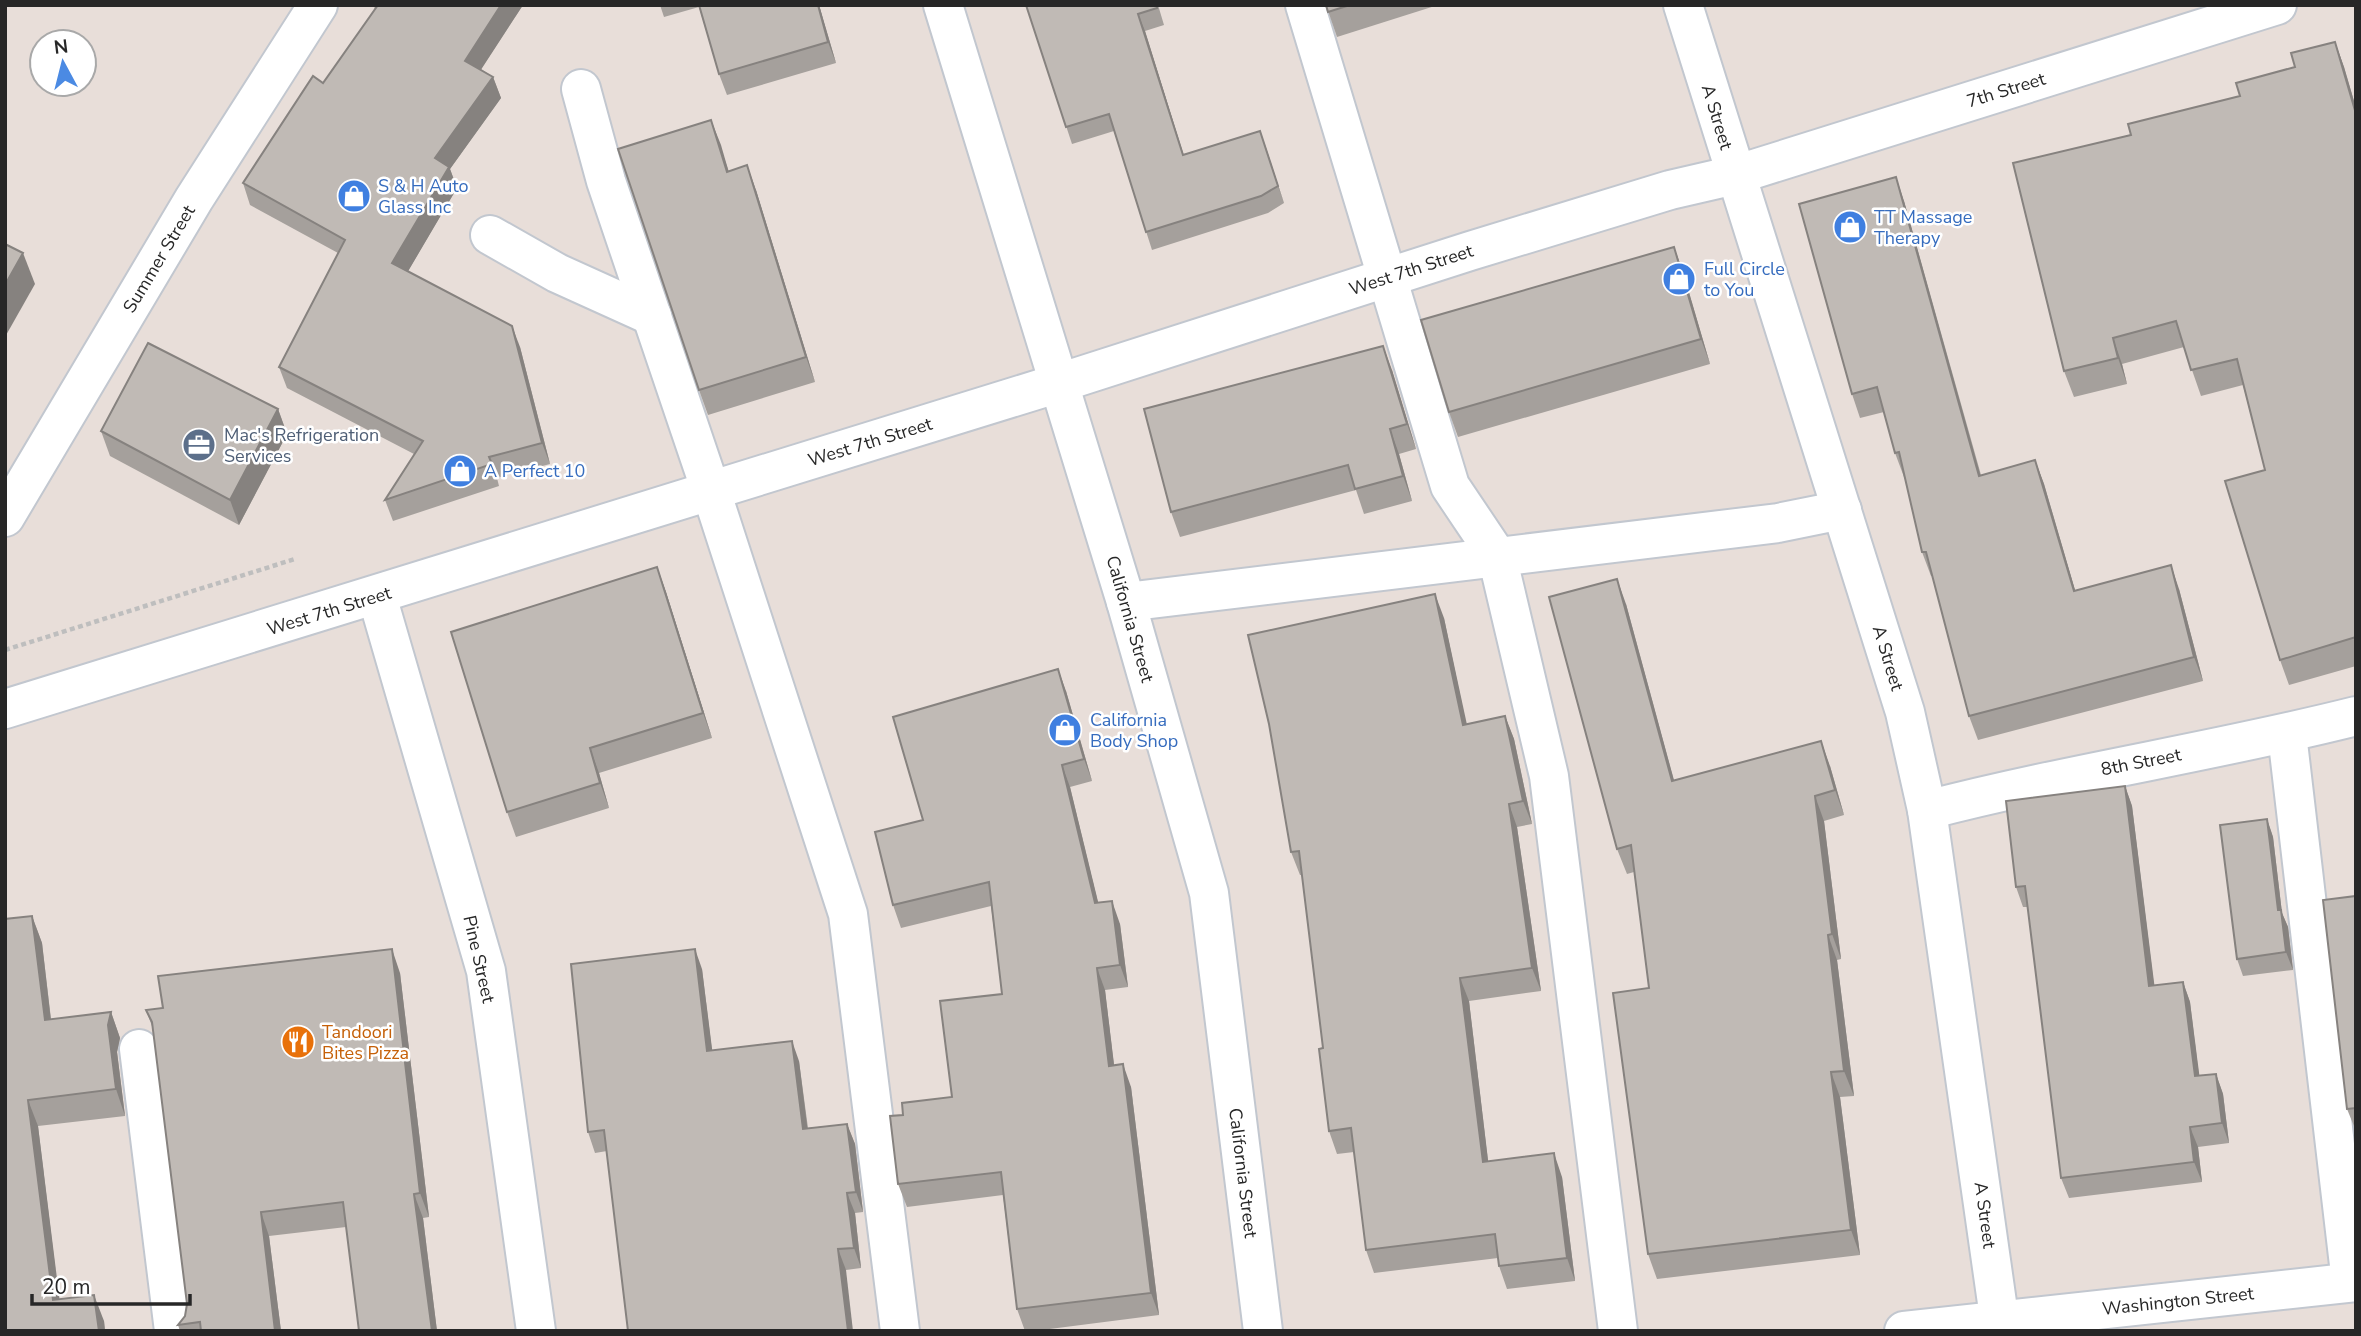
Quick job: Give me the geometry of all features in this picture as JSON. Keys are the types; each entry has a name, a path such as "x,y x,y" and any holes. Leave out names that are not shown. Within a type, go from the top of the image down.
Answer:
{"street":[{"name":"Summer Street","path":"5,517 194,199 318,5"},
{"name":"California Street","path":"943,5 1126,603 1209,893 1263,1331"},
{"path":"1305,5 1450,486 1497,556 1549,776 1618,1331"},
{"name":"A Street","path":"1683,5 1905,712 1927,810 2000,1325"},
{"name":"7th Street","path":"1735,176 2277,5"},
{"path":"581,89 606,181 711,491 848,914 900,1331"},
{"name":"West 7th Street","path":"5,709 377,596 1670,190 1735,176"},
{"path":"490,234 557,273 652,316"},
{"path":"1126,603 1778,523 1842,510"},
{"name":"Pine Street","path":"377,596 486,971 536,1331"},
{"name":"8th Street","path":"1927,810 2015,787 2287,734 2356,716"},
{"path":"2287,734 2353,1282"},
{"path":"139,1049 174,1331"},
{"name":"Washington Street","path":"1904,1331 2000,1325 2353,1282"}],"path":[{"path":"5,650 295,559"}],"building":[{"path":"378,5 501,5 465,61 493,77 435,158 449,167 392,263 512,326 542,443 489,457 492,464 385,500 423,441 279,367 345,240 243,183 313,76 323,83"},
{"path":"699,5 818,5 828,42 719,74"},
{"path":"1026,5 1157,5 1157,8 1138,14 1183,155 1260,131 1278,186 1261,196 1146,232 1109,114 1066,127"},
{"path":"1326,5 1350,5 1328,12"},
{"path":"2335,42 2356,114 2356,637 2280,660 2225,481 2265,470 2237,359 2191,370 2176,321 2113,338 2118,358 2064,371 2013,163 2131,135 2128,124 2240,96 2236,83 2295,67 2291,53"},
{"path":"711,120 727,172 747,165 806,357 699,390 618,149"},
{"path":"1896,177 1979,476 2035,460 2074,591 2171,565 2194,657 1969,716 1926,552 1922,552 1899,452 1895,453 1877,387 1852,394 1799,204"},
{"path":"5,244 23,253 5,285"},
{"path":"1674,247 1701,339 1449,412 1421,320"},
{"name":"Mac's Refrigeration Services","path":"148,343 278,409 230,500 101,431"},
{"path":"1383,346 1407,424 1390,429 1403,476 1355,489 1348,465 1171,512 1144,409"},
{"path":"657,567 703,713 590,748 600,783 507,812 451,632"},
{"path":"1617,579 1672,781 1821,741 1835,790 1815,796 1832,934 1828,935 1844,1071 1831,1072 1851,1230 1648,1254 1613,993 1649,988 1631,845 1617,849 1549,597"},
{"path":"1435,594 1463,725 1505,716 1523,801 1509,804 1532,968 1460,978 1483,1162 1554,1153 1567,1258 1499,1266 1495,1234 1366,1250 1351,1128 1329,1131 1319,1049 1323,1048 1299,851 1291,852 1269,724 1248,635"},
{"path":"1058,669 1084,759 1062,765 1095,903 1112,901 1120,965 1097,968 1109,1066 1123,1064 1151,1293 1017,1309 1001,1172 898,1184 890,1116 903,1115 902,1103 952,1097 940,1001 1002,994 989,882 893,905 875,832 923,820 893,717"},
{"path":"2125,786 2149,986 2183,982 2195,1076 2216,1074 2222,1123 2190,1127 2194,1162 2061,1178 2025,886 2016,887 2006,801"},
{"path":"2267,819 2286,952 2237,959 2220,825"},
{"path":"2356,896 2356,1108 2347,1109 2323,900"},
{"path":"32,916 45,1020 111,1012 108,1025 116,1089 28,1100 53,1300 94,1295 99,1331 5,1331 5,919"},
{"path":"392,949 420,1193 414,1194 432,1331 359,1331 343,1202 261,1212 275,1331 201,1331 200,1322 178,1325 185,1316 187,1304 152,1022 146,1010 163,1008 158,976"},
{"path":"695,949 707,1051 792,1041 803,1129 847,1124 856,1192 847,1193 854,1248 838,1249 848,1331 628,1331 604,1130 588,1132 571,964"}],"place":[{"name":"S & H Auto Glass Inc","path":"354,196"},
{"name":"TT Massage Therapy","path":"1850,227"},
{"name":"Full Circle to You","path":"1679,279"},
{"name":"Mac's Refrigeration Services","path":"199,445"},
{"name":"A Perfect 10","path":"460,471"},
{"name":"California Body Shop","path":"1065,730"},
{"name":"Tandoori Bites Pizza","path":"298,1042"}]}
